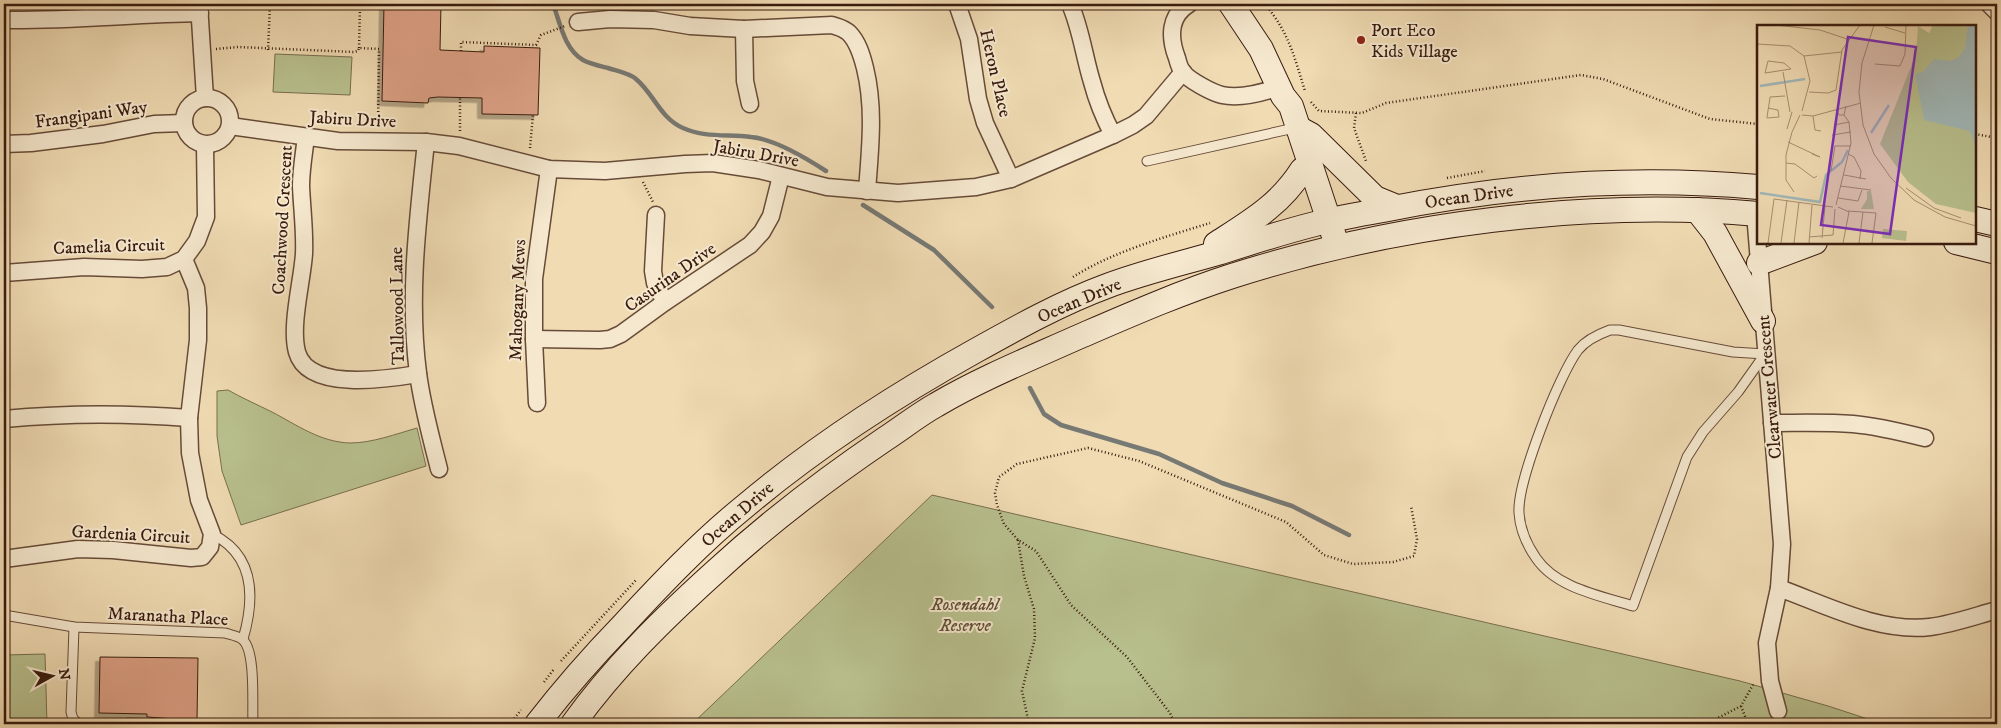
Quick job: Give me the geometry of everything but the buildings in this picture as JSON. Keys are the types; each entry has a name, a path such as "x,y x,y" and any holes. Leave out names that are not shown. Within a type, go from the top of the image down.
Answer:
{"main road":[{"path":"1231,4 1261,49 1281,91 1292,106 1302,170 1323,222"},
{"path":"1294,128 1311,135 1375,198 1397,207"},
{"path":"1294,128 1331,248"},
{"path":"1200,258 1217,243 1245,227 1272,206 1290,188 1302,170"},
{"name":"Ocean Drive","path":"537,724 592,657 696,549 743,507 817,450 914,386 1040,315 1108,285 1323,222 1441,198 1604,182 1687,182 1756,186"},
{"name":"Clearwater Crescent","path":"1756,186 1757,214"},
{"path":"1696,210 1715,233 1763,321"},
{"name":"Ocean Drive","path":"573,724 596,692 674,610 750,540 850,463 936,405 1023,361 1148,307 1232,276 1331,248 1446,226 1528,215 1609,211 1696,210 1757,214"},
{"path":"1976,219 1997,224"},
{"path":"1759,263 1810,244"},
{"path":"1964,244 1997,252"}],"street":[{"name":"Heron Place","path":"957,4 969,39 978,99 985,123 1011,179"},
{"path":"1070,4 1084,46 1094,89 1113,135"},
{"path":"1189,4 1177,13 1172,30 1172,42 1183,72 1205,88 1222,95 1239,96 1281,91"},
{"path":"1989,4 1997,12"},
{"path":"4,20 65,20 200,8 205,98"},
{"path":"578,22 610,19 654,20 690,26 744,29 832,25 841,27 849,33 862,55 869,88 872,122 867,191"},
{"path":"744,29 745,81 750,104"},
{"name":"Jabiru Drive","path":"230,126 338,141 426,142 459,146 549,169 581,171 713,163 735,166 827,187 898,193 946,191 976,187 1011,179 1133,126 1146,116 1183,72"},
{"path":"205,98 219,101 224,106 230,119 227,134 214,144 205,145 190,138 184,124 186,111 189,106 199,99 205,98"},
{"name":"Frangipani Way","path":"4,144 32,143 103,134 154,124 184,124"},
{"name":"Coachwood Crescent","path":"306,137 301,185 305,226 304,246 296,320 297,353 302,364 311,372 325,377 356,380 388,379 418,374"},
{"name":"Tallowood Lane","path":"426,142 414,269 415,342 418,374 439,469"},
{"name":"Camelia Circuit","path":"4,273 84,267 142,269 167,267 184,259 198,241 206,217 205,145"},
{"name":"Mahogany Mews","path":"538,403 534,340 534,279 549,169"},
{"name":"Casurina Drive","path":"534,340 610,339 643,320 665,302 750,245 756,239 767,225 771,216 780,176"},
{"path":"656,215 653,271 655,283 665,302"},
{"name":"Clearwater Crescent","path":"1758,244 1782,544 1779,588 1768,643 1770,681 1778,712"},
{"name":"Gardenia Circuit","path":"4,559 78,549 113,550 191,558 202,556 210,547 212,534 199,500 190,453 189,418 198,340 198,308 196,288 184,259"},
{"path":"4,419 78,413 140,414 189,418"},
{"path":"1772,423 1821,422 1854,424 1890,429 1925,438"},
{"path":"1779,588 1844,613 1892,625 1909,627 1929,627 1960,621 1997,610"}],"lane":[{"path":"1147,161 1294,128"},
{"path":"1619,330 1733,352 1766,354 1738,392 1692,447 1633,606 1583,590 1561,580 1537,560 1525,538 1521,525 1519,501 1522,485 1539,436 1567,367 1580,348 1600,333 1619,330"},
{"path":"212,534 225,540 235,549 243,564 249,582 250,617 243,639"},
{"name":"Maranatha Place","path":"4,615 74,627 225,633 243,639 248,647 251,661 252,724"},
{"path":"74,627 71,712 73,719 79,724 92,724"},
{"path":"123,724 166,724"}],"path":[{"path":"268,50 270,4"},
{"path":"1265,4 1280,21 1291,44 1306,96 1318,111 1362,113 1386,103 1581,75 1603,79 1710,119 1757,124"},
{"path":"202,51 238,48 358,52 360,6"},
{"path":"461,50 461,42 536,45 541,35 555,30"},
{"path":"359,48 379,49 378,141"},
{"path":"459,146 460,98"},
{"path":"1356,113 1354,128 1367,169 1359,182"},
{"path":"527,164 532,140 533,115"},
{"path":"1976,134 1997,138"},
{"path":"635,168 650,194 656,215"},
{"path":"1175,724 1170,713 1126,657 1071,605 1036,551 1018,540 1004,524 995,493 999,477 1017,464 1088,448 1139,461 1286,522 1324,555 1353,564 1393,562 1414,556 1416,539 1411,506"},
{"path":"1018,540 1024,576 1034,609 1035,638 1022,691 1029,724"},
{"path":"1706,724 1741,706 1768,651"},
{"path":"1741,706 1748,724"}],"green space":[{"path":"275,54 352,57 350,95 273,92"},
{"path":"228,390 309,432 329,440 350,443 367,442 417,428 426,466 241,525 222,471 217,436 217,391"},
{"name":"Rosendahl Reserve","path":"932,495 1740,681 1883,724 692,724"},
{"path":"45,654 47,724 4,724 4,655"}],"waterway":[{"path":"553,4 567,42 577,55 589,63 623,72 633,77 675,124 700,133 751,137 770,141 800,155 826,171"},
{"path":"863,205 934,250 992,307"},
{"path":"1030,388 1044,414 1061,425 1159,454 1222,483 1292,506 1349,535"}],"place":[{"name":"Port Eco Kids Village","path":"1361,40"}]}
